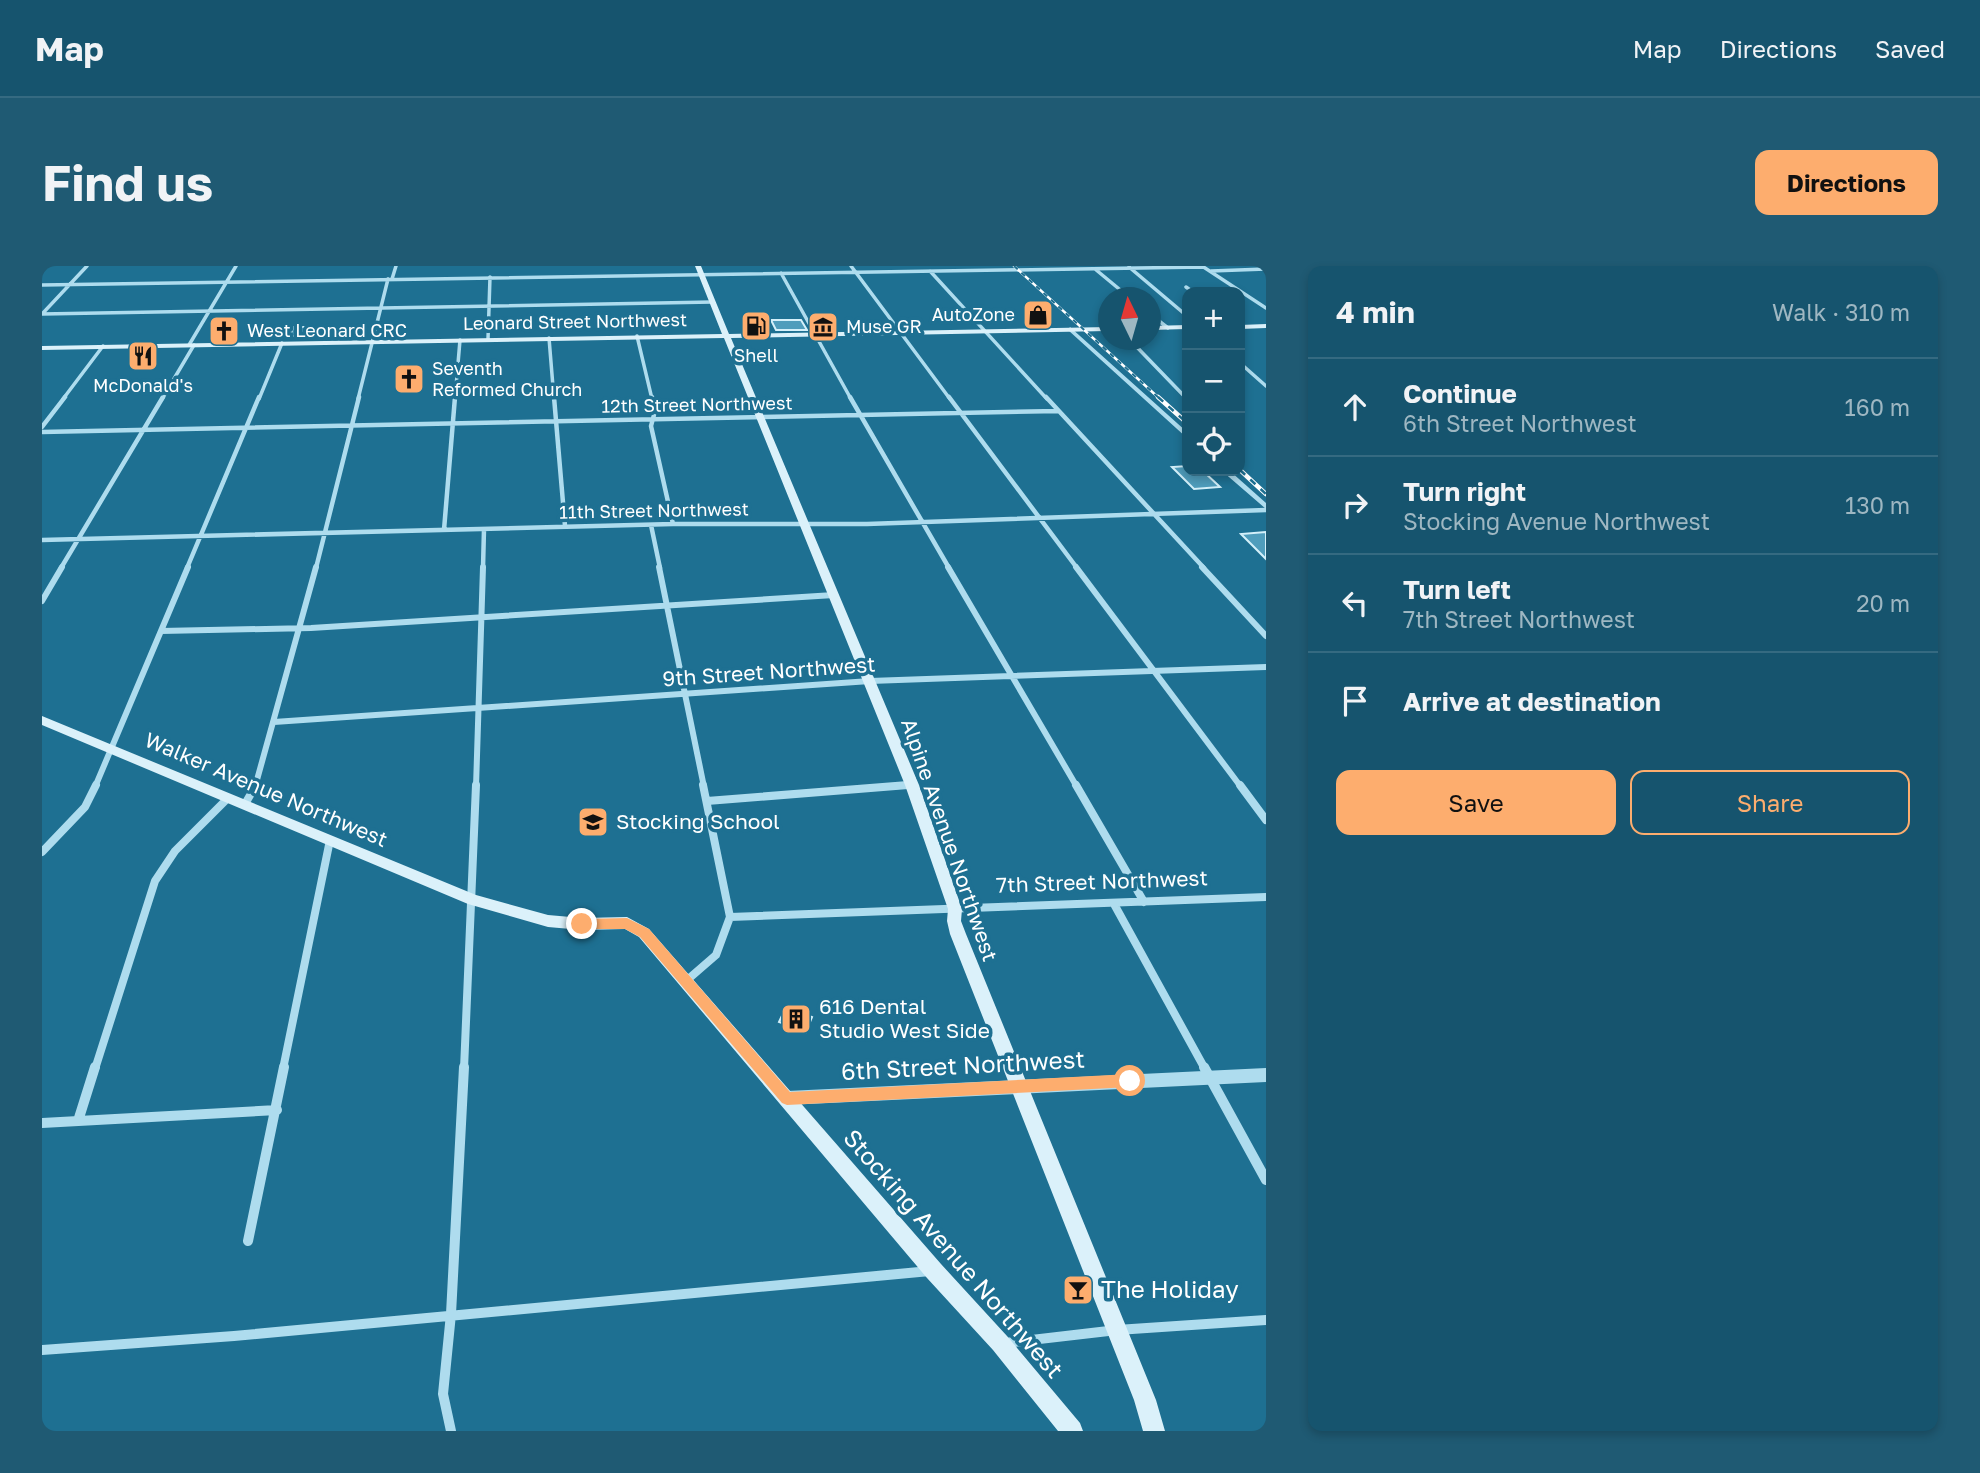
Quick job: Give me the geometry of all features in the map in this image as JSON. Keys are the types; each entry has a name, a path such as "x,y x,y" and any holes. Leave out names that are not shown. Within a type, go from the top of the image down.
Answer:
{"main road":[{"name":"Alpine Avenue Northwest","path":"698,266 912,785 955,909 954,921 958,934 1117,1329 1145,1400 1154,1431"},
{"path":"1245,327 1266,326"},
{"path":"1161,328 1182,327"},
{"name":"Leonard Street Northwest","path":"42,348 1098,329"},
{"name":"Walker Avenue Northwest","path":"42,720 473,900"},
{"name":"Stocking Avenue Northwest","path":"473,900 548,921 582,924 627,923 645,933 934,1271 1000,1343 1072,1431"}],"street":[{"path":"42,314 88,266"},
{"path":"42,601 144,430 236,266"},
{"path":"245,804 258,782 325,534 371,341 396,266"},
{"path":"769,266 774,273"},
{"path":"793,266 797,273"},
{"path":"851,266 1266,820"},
{"path":"1130,267 1182,313"},
{"path":"42,285 855,272 928,268 1202,267 1266,308"},
{"path":"928,268 1266,636"},
{"path":"1094,269 1116,287"},
{"path":"1210,271 1266,270"},
{"path":"781,273 860,415 1144,902"},
{"path":"488,339 489,277"},
{"path":"42,314 713,302"},
{"path":"1161,323 1168,328"},
{"path":"1070,329 1182,431"},
{"path":"637,336 652,396 652,426 673,524"},
{"path":"549,338 565,526"},
{"path":"444,530 460,340"},
{"path":"42,852 85,807 282,343"},
{"path":"42,429 103,346"},
{"path":"1140,350 1182,394"},
{"path":"1245,367 1266,386"},
{"name":"12th Street Northwest","path":"42,429 144,430 1058,411"},
{"path":"1231,476 1266,509"},
{"name":"11th Street Northwest","path":"42,540 565,526 922,522 1266,509"},
{"path":"651,525 730,917 724,944 713,962 686,981"},
{"path":"451,1431 443,1394 452,1314 473,900 484,529"},
{"path":"162,631 299,628 834,595"},
{"name":"9th Street Northwest","path":"274,722 870,681 1266,667"},
{"path":"707,801 912,785"},
{"path":"78,1121 155,881 175,851 228,797"},
{"path":"248,1241 277,1111 330,839"},
{"name":"7th Street Northwest","path":"730,917 1266,897"},
{"path":"1114,904 1266,1180"},
{"name":"6th Street Northwest","path":"787,1098 1266,1075"},
{"path":"42,1123 277,1111"},
{"path":"42,1350 234,1336 934,1271"},
{"path":"1000,1343 1117,1329 1266,1320"}],"building":[{"path":"771,320 801,320 807,330 776,330"},
{"path":"294,327 329,327 324,336 289,336"},
{"path":"1182,466 1182,476 1208,476 1220,487 1194,489 1172,467"},
{"path":"1266,532 1266,559 1241,534"},
{"name":"616 Dental Studio West Side","path":"786,1007 812,1017 806,1032 779,1022"}],"railway":[{"path":"1014,266 1160,399"},
{"path":"1158,397 1182,419"},
{"path":"1245,475 1266,494"}],"place":[{"name":"AutoZone","path":"1038,315"},
{"name":"Shell","path":"756,326"},
{"name":"Muse GR","path":"823,327"},
{"name":"West Leonard CRC","path":"224,331"},
{"name":"McDonald's","path":"143,356"},
{"name":"Seventh Reformed Church","path":"409,379"},
{"name":"Stocking School","path":"593,822"},
{"name":"616 Dental Studio West Side","path":"796,1019"},
{"name":"The Holiday","path":"1078,1290"}],"route":[{"path":"582,924 627,923 645,933 705,1006 787,1098 1130,1081"}]}
